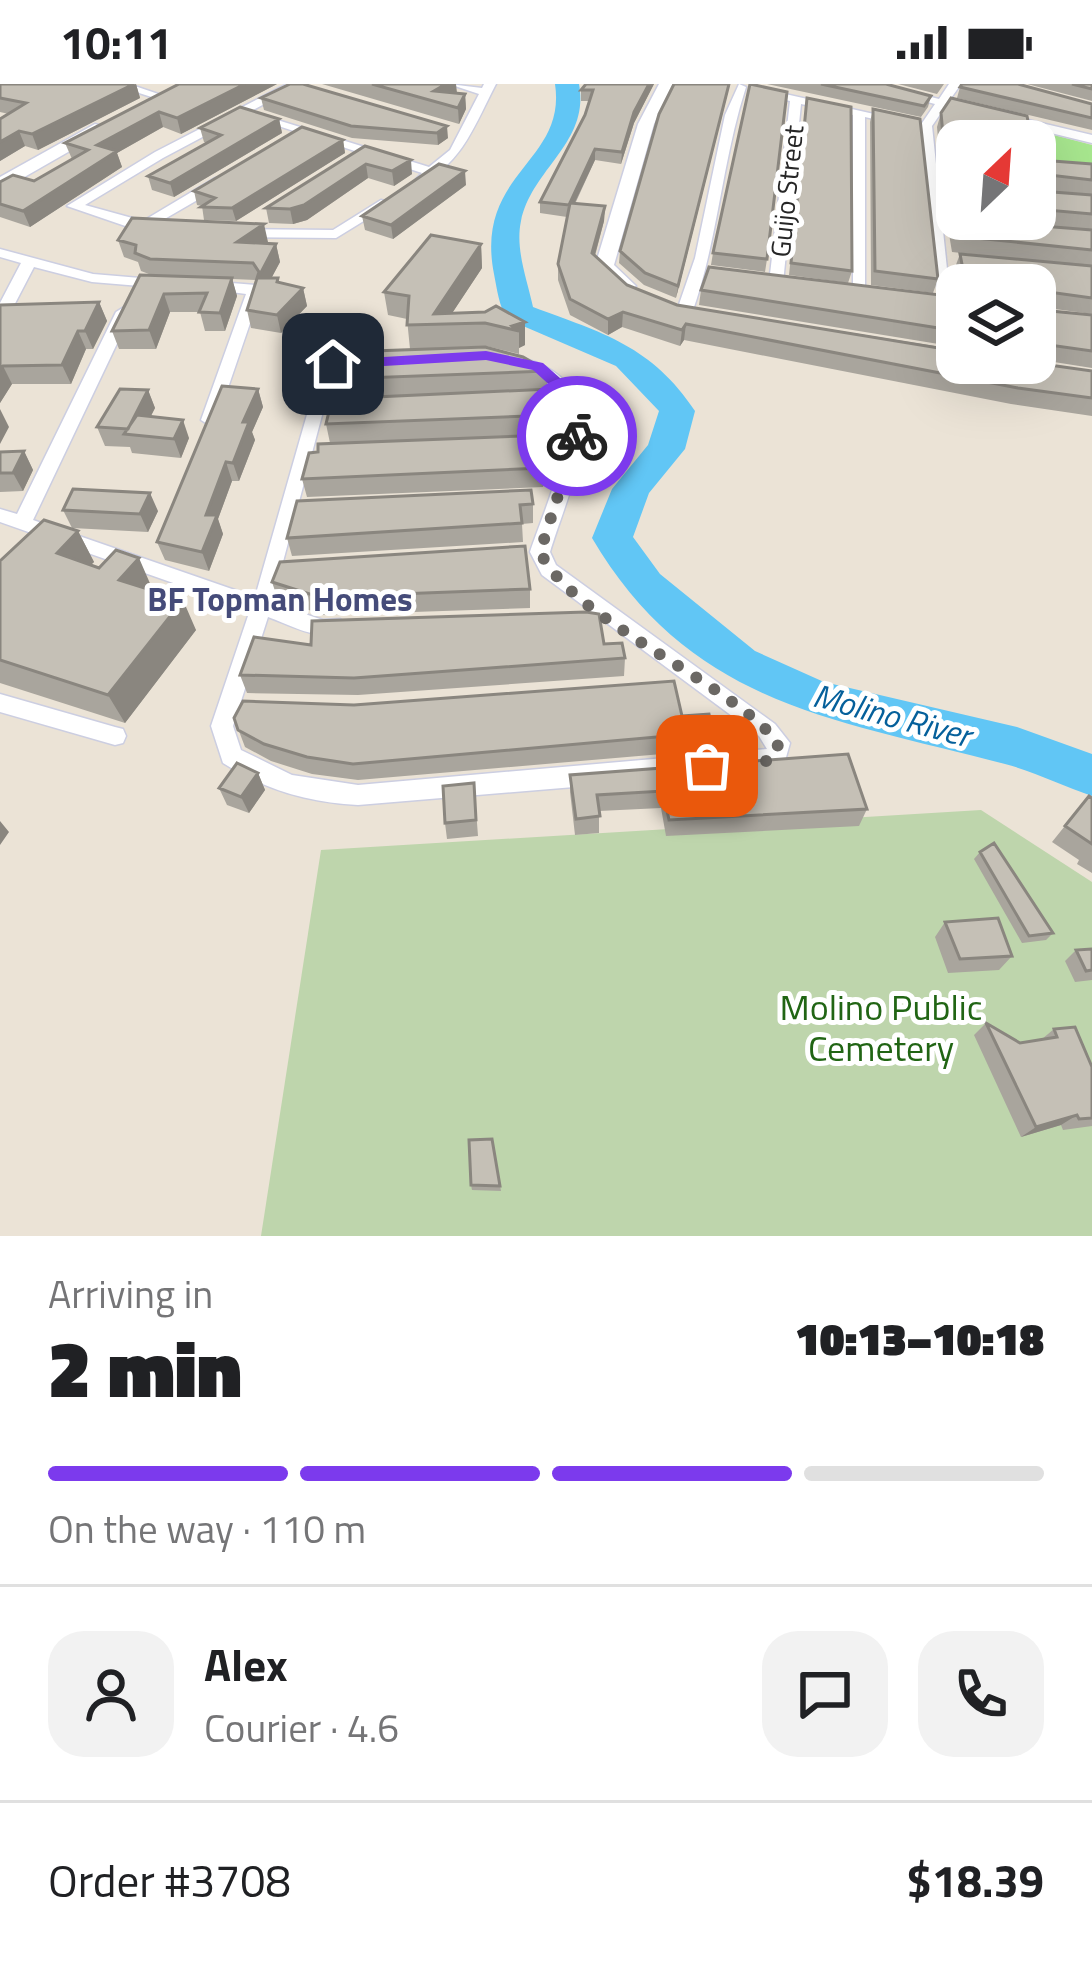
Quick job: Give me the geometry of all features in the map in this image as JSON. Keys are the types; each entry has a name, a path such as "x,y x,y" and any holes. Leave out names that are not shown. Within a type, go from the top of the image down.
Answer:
{"main road":[{"path":"143,108 172,94"},
{"path":"0,185 123,118"}],"street":[{"path":"117,84 172,94"},
{"path":"166,229 142,227 74,206 295,84 316,91"},
{"path":"414,185 455,152 488,88 454,84"},
{"path":"666,84 646,124 604,266 635,293 676,309 701,273 735,85 926,126"},
{"path":"865,84 1092,140"},
{"path":"926,126 955,84"},
{"name":"Guijo Street","path":"776,283 796,100"},
{"path":"242,112 434,172"},
{"path":"859,114 860,293"},
{"path":"926,126 938,157 936,206"},
{"path":"444,128 465,134"},
{"path":"283,143 303,131"},
{"path":"347,162 366,150"},
{"path":"142,227 242,167"},
{"path":"212,232 336,234 394,197"},
{"path":"236,233 255,221"},
{"path":"940,240 943,264"},
{"path":"0,253 137,284 252,288 202,442"},
{"path":"942,260 964,262"},
{"path":"0,316 29,262"},
{"path":"701,273 720,275"},
{"path":"757,280 797,286"},
{"path":"22,522 137,284"},
{"path":"839,291 882,296"},
{"path":"925,301 936,303"},
{"path":"486,356 538,366 573,398 576,443 554,497 540,552 549,570 767,730 778,742 777,754 751,763 358,795 309,793 272,780 231,756 222,726 238,706 302,454 326,372 333,364 486,356"},
{"path":"550,399 573,398"},
{"path":"316,409 340,408"},
{"path":"553,444 576,443"},
{"path":"302,454 325,453"},
{"path":"530,498 554,497"},
{"path":"291,509 315,508"},
{"path":"0,514 322,628 370,626"},
{"path":"148,567 157,546"},
{"path":"518,554 540,552"},
{"path":"274,569 296,567"},
{"path":"585,618 609,617"},
{"path":"659,686 706,683"},
{"path":"0,703 115,736"}],"green space":[{"path":"952,108 997,120 946,120"},
{"path":"1056,135 1092,145 1092,166 1056,162"},
{"name":"Molino Public Cemetery","path":"981,810 1092,882 1092,1236 261,1236 321,850"}],"building":[{"path":"0,84 134,84 32,134 19,131 0,142 0,119 26,103 0,98"},
{"path":"179,84 245,84 177,118 159,112 97,145 117,151 23,211 0,204 0,182 13,175 34,181 88,150 65,143"},
{"path":"290,84 447,126 437,133 351,126 261,98"},
{"path":"372,84 446,84 434,91 465,94 458,108"},
{"path":"586,84 649,84 634,112 622,152 595,149 569,205 540,202 585,115 593,90 581,90"},
{"path":"674,84 729,84 678,286 645,273 620,251 659,114"},
{"path":"750,84 787,92 767,259 713,253"},
{"path":"821,84 886,84 931,96 924,106"},
{"path":"1018,84 1092,104 1092,118 960,87"},
{"path":"807,98 851,107 852,271 791,263"},
{"path":"951,98 1027,116 1028,120 942,120"},
{"path":"240,107 279,119 170,183 148,176 221,135 200,128"},
{"path":"873,109 920,119 936,279 875,271"},
{"path":"302,127 343,140 232,208 201,207 215,198 194,191"},
{"path":"365,146 411,160 392,171 366,164 304,205 266,208"},
{"path":"1056,161 1092,164 1092,180 1056,176"},
{"path":"439,164 465,171 391,225 362,216"},
{"path":"1056,192 1092,195 1092,214 1056,211"},
{"path":"570,203 605,206 592,253 627,285 677,305 936,348 936,372 686,324 682,330 623,312 608,319 570,299 558,264"},
{"path":"132,218 264,224 237,242 276,244 258,278 278,278 277,282 303,288 277,315 247,310 259,272 253,263 150,259 135,253 136,245 118,240"},
{"path":"1056,227 1092,230 1092,250 996,240 1056,240"},
{"path":"431,235 481,244 434,314 485,312 496,306 525,322 512,326 519,331 485,323 407,325 409,296 384,292"},
{"path":"960,254 1092,266 1092,298 1056,293 1056,264 962,264"},
{"path":"709,267 936,294 936,328 701,290"},
{"path":"140,275 232,278 220,313 199,312 207,293 164,294 149,330 112,331"},
{"path":"99,302 62,365 3,366 0,370 0,305"},
{"path":"1056,311 1092,315 1092,351 1056,346"},
{"path":"485,347 523,357 547,371 338,379 345,352"},
{"path":"1056,366 1092,371 1092,398 997,384 1056,384"},
{"path":"222,386 258,389 243,422 249,422 233,463 226,462 206,515 217,515 202,552 157,542"},
{"path":"120,389 148,390 128,429 97,427"},
{"path":"551,389 554,415 326,424 332,399"},
{"path":"137,415 183,420 174,439 124,434"},
{"path":"548,435 543,468 302,479 309,453 318,452 318,444"},
{"path":"24,451 13,473 0,473 0,452"},
{"path":"73,489 150,493 140,514 63,510"},
{"path":"531,490 533,504 520,505 522,523 287,538 297,501"},
{"path":"44,520 78,531 57,553 99,568 116,550 139,558 119,580 183,600 108,695 0,660 0,561"},
{"path":"525,546 530,589 319,597 272,582 280,562"},
{"path":"599,614 604,644 622,643 625,658 354,678 240,675 254,637 311,645 312,621"},
{"path":"674,681 682,716 709,714 713,732 353,764 264,744 238,730 234,718 243,701 354,705"},
{"path":"848,754 867,809 669,820 663,791 597,795 600,816 576,819 570,775"},
{"path":"237,763 258,773 241,797 219,788"},
{"path":"474,783 476,820 445,823 443,786"},
{"path":"1092,798 1092,844 1065,826"},
{"path":"994,843 1053,933 1029,936 980,852"},
{"path":"998,918 1012,956 960,959 945,922"},
{"path":"1092,949 1092,970 1086,971 1076,950"},
{"path":"986,1023 1020,1043 1057,1037 1054,1029 1075,1027 1092,1067 1092,1118 1077,1115 1036,1127"},
{"path":"492,1139 500,1186 471,1185 469,1140"}],"waterway":[{"name":"Molino River","path":"567,84 567,122 510,208 505,227 507,259 518,312 628,359 647,372 677,411 666,449 631,489 612,538 645,585 739,663 815,698 1017,747 1092,775"}],"way so far":[{"path":"577,436 540,552 549,570 572,591 706,683 778,742 777,754 766,761 707,766"}],"district":[{"name":"BF Topman Homes","path":"280,599"}],"route":[{"path":"333,364 486,356 538,366 573,398 577,436"}]}
